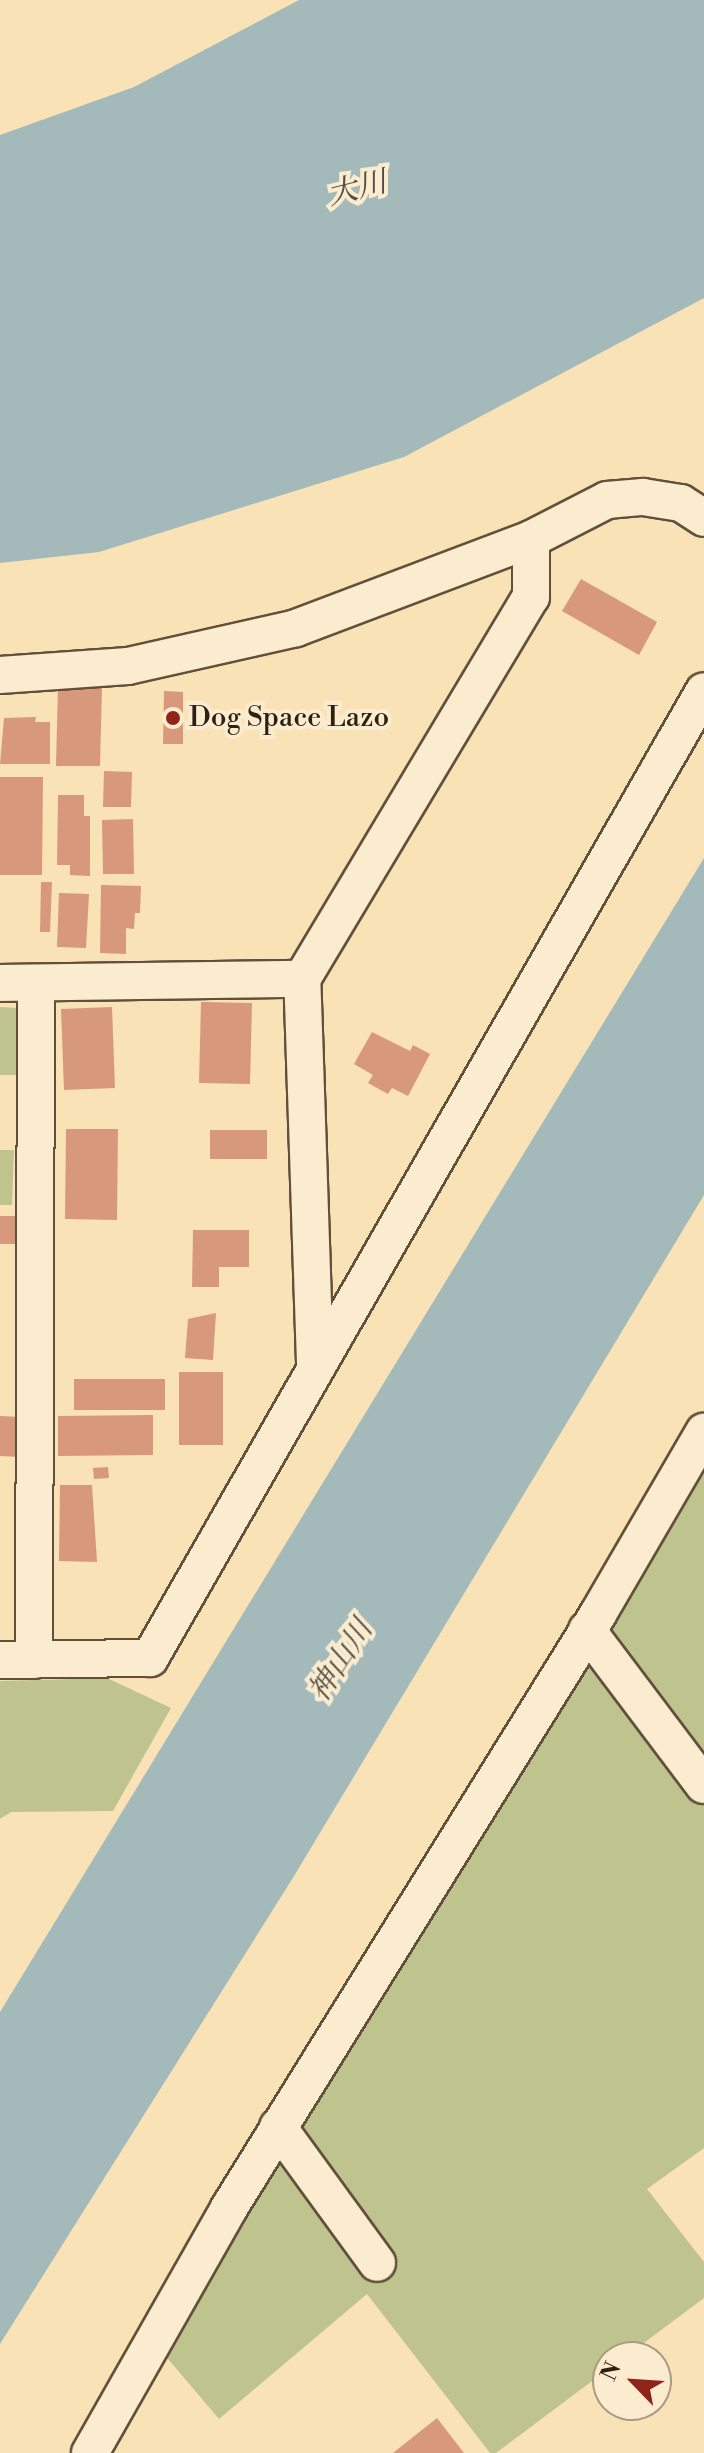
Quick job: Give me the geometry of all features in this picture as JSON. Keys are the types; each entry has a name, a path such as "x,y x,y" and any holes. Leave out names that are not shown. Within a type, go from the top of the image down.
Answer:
{"street":[{"path":"0,675 128,666 296,628 531,539 607,500 643,497 681,503 704,518"},
{"path":"315,1363 302,979 531,597 531,539"},
{"path":"36,984 17,1660 150,1658 315,1363 704,691"},
{"path":"0,983 302,979"},
{"path":"90,2453 278,2127 587,1630 704,1432"},
{"path":"587,1630 704,1785"},
{"path":"278,2127 377,2263"}],"green space":[{"path":"0,1007 17,1008 16,1075 0,1075"},
{"path":"0,1150 14,1150 12,1205 0,1205"},
{"path":"704,1465 704,2148 647,2189 704,2262 704,2298 646,2341 592,2341 592,2381 496,2453 490,2453 367,2294 219,2419 163,2353"},
{"path":"107,1678 171,1708 113,1811 11,1812 0,1819 0,1681"}],"water":[{"name":"大川","path":"299,0 704,0 704,298 404,457 99,552 0,563 0,135 134,87"},
{"name":"神山川","path":"704,858 704,1195 291,1881 0,2344 0,2012"}],"building":[{"path":"581,579 657,622 639,655 562,611"},
{"path":"58,686 102,687 100,766 56,766"},
{"name":"Dog Space Lazo","path":"164,691 183,692 183,744 163,744"},
{"path":"36,717 35,722 50,722 50,764 0,764 4,718"},
{"path":"104,771 132,772 131,807 103,807"},
{"path":"0,777 43,777 42,875 0,875"},
{"path":"58,795 84,795 84,816 90,816 90,876 70,875 70,865 57,865"},
{"path":"133,819 134,874 103,874 102,820"},
{"path":"41,882 52,882 50,932 40,932"},
{"path":"101,885 141,886 140,913 135,913 134,929 126,928 126,954 100,953"},
{"path":"59,893 89,894 86,948 57,947"},
{"path":"201,1002 252,1003 250,1084 199,1083"},
{"path":"112,1007 115,1088 64,1090 61,1009"},
{"path":"372,1032 410,1051 413,1045 430,1054 408,1096 392,1088 388,1094 368,1083 373,1075 354,1064"},
{"path":"66,1129 118,1129 117,1220 65,1219"},
{"path":"210,1130 267,1130 267,1159 210,1159"},
{"path":"0,1216 18,1216 18,1244 0,1244"},
{"path":"193,1230 249,1230 249,1267 219,1267 219,1287 192,1287"},
{"path":"216,1313 213,1360 185,1358 188,1319"},
{"path":"179,1372 223,1372 223,1445 179,1445"},
{"path":"74,1379 165,1379 165,1410 74,1410"},
{"path":"153,1415 153,1455 58,1456 58,1416"},
{"path":"0,1416 23,1417 22,1457 0,1456"},
{"path":"108,1467 109,1478 94,1479 93,1468"},
{"path":"60,1485 92,1485 97,1562 59,1561"},
{"path":"437,2418 464,2453 393,2453"}],"place":[{"name":"Dog Space Lazo","path":"173,718"}]}
